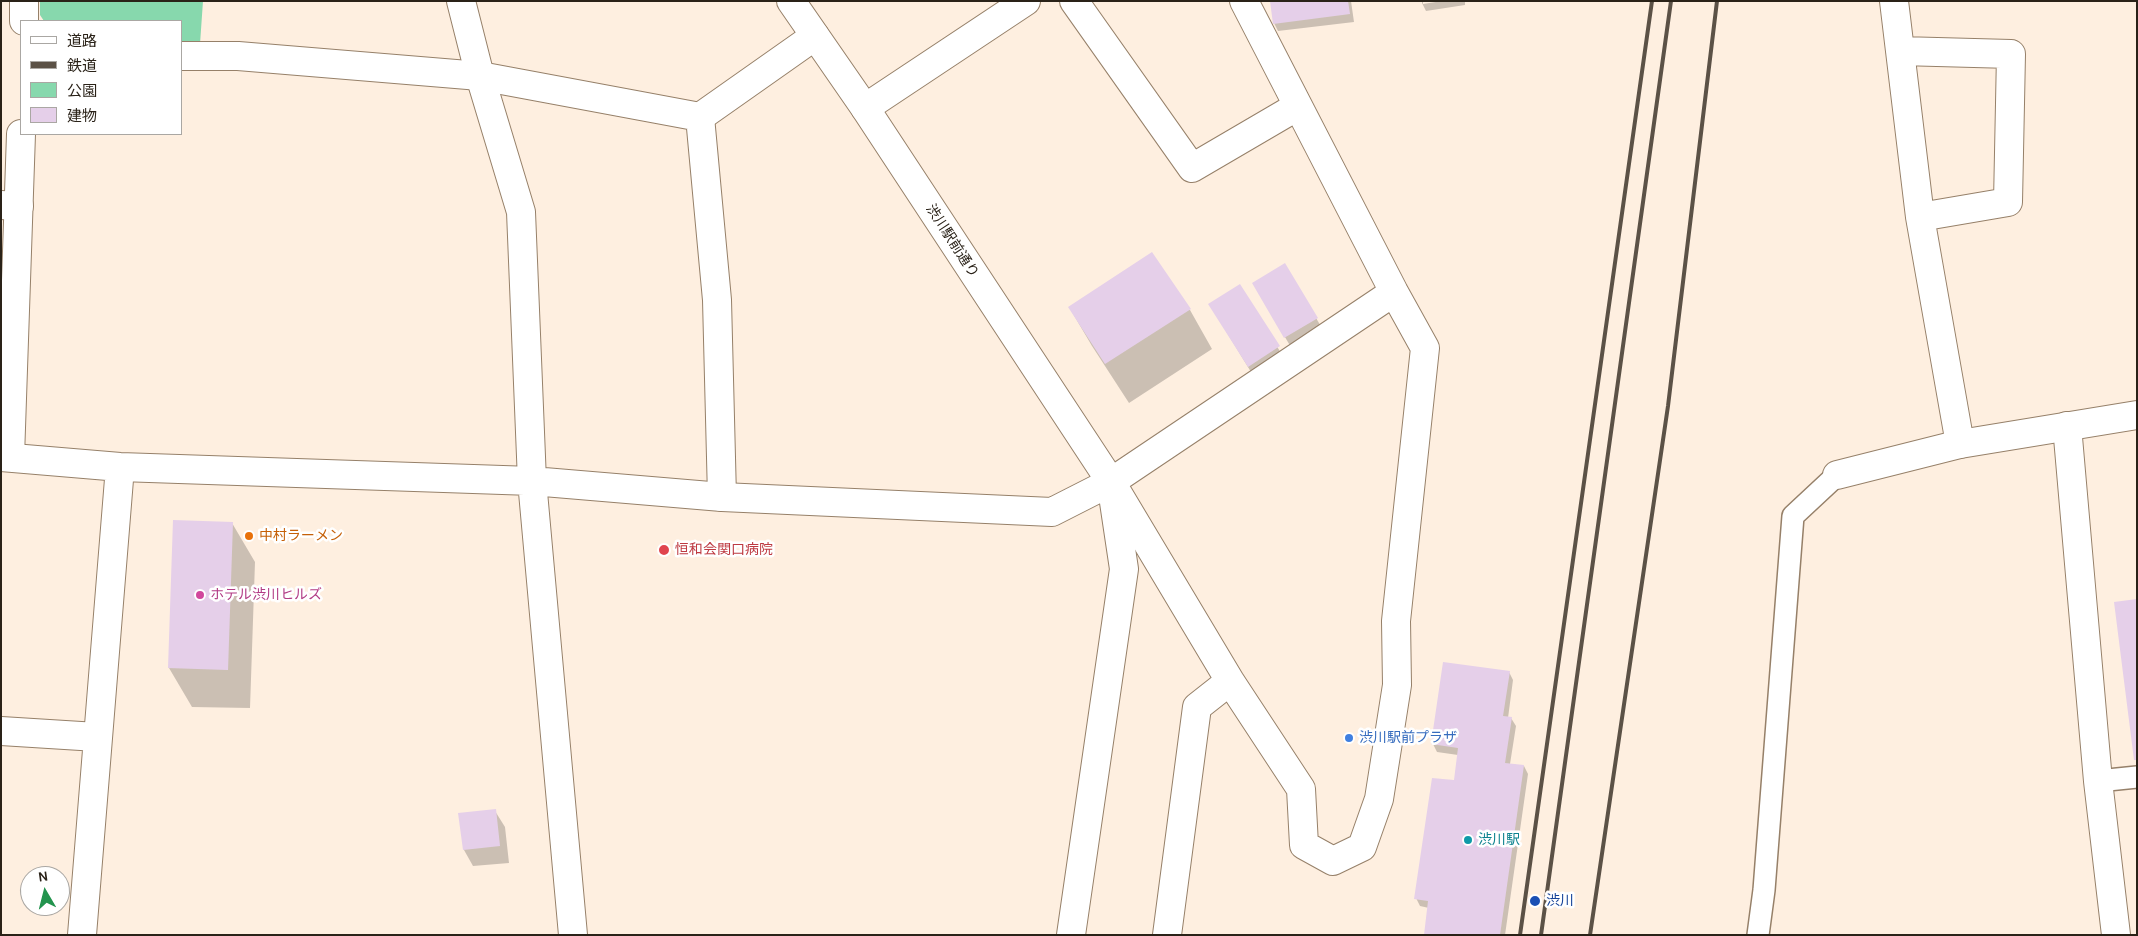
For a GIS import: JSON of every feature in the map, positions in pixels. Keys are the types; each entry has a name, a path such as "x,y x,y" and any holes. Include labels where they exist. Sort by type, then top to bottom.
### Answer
{"street":[{"path":"24,1 24,20"},
{"path":"460,1 480,76 521,212 532,481 573,935"},
{"name":"渋川駅前通り","path":"791,1 865,108 1111,482 1230,681 1301,790 1304,845 1333,861 1362,847 1379,799 1397,685 1396,621 1425,348 1394,292"},
{"path":"865,108 1026,1"},
{"path":"1074,1 1192,168 1298,106"},
{"path":"21,135 10,205 6,457 120,467 532,481 722,497 1052,512 1111,482 1394,292 1244,1"},
{"path":"1894,1 1920,217 1960,444"},
{"path":"182,56 238,56 480,76 700,116 815,36"},
{"path":"1900,51 2010,54 2008,202 1920,217"},
{"path":"700,116 717,300 722,497"},
{"path":"1836,475 1960,444 2137,415"},
{"path":"2067,426 2098,781 2116,935"},
{"path":"82,935 120,467"},
{"path":"1072,935 1124,569 1111,482"},
{"path":"1167,935 1197,707 1230,681"},
{"path":"1,731 98,737"}],"lane":[{"path":"1758,935 1793,516 1836,475"},
{"path":"2098,781 2137,777"}],"green space":[{"path":"40,1 203,1 200,44 182,44 182,20 43,20 40,15"}],"building":[{"path":"1270,1 1348,1 1350,14 1273,24"},
{"path":"1152,252 1191,309 1105,364 1068,307"},
{"path":"1285,263 1318,318 1284,338 1252,283"},
{"path":"1240,284 1280,346 1248,367 1208,304"},
{"name":"ホテル渋川ヒルズ","path":"173,520 233,522 228,670 168,668"},
{"path":"2137,599 2137,760 2134,760 2114,602"},
{"name":"渋川駅","path":"1443,662 1510,671 1503,716 1512,717 1505,763 1524,765 1500,935 1424,935 1428,901 1414,899 1432,778 1454,780 1458,748 1431,744"},
{"path":"496,809 500,846 463,850 458,813"}],"railway":[{"path":"1520,935 1652,1"},
{"path":"1541,935 1671,1"},
{"path":"1590,935 1668,406 1717,1"}],"place":[{"name":"中村ラーメン","path":"249,536"},
{"name":"恒和会関口病院","path":"664,550"},
{"name":"ホテル渋川ヒルズ","path":"200,595"},
{"name":"渋川駅前プラザ","path":"1349,738"},
{"name":"渋川駅","path":"1468,840"},
{"name":"渋川","path":"1535,901"}]}
